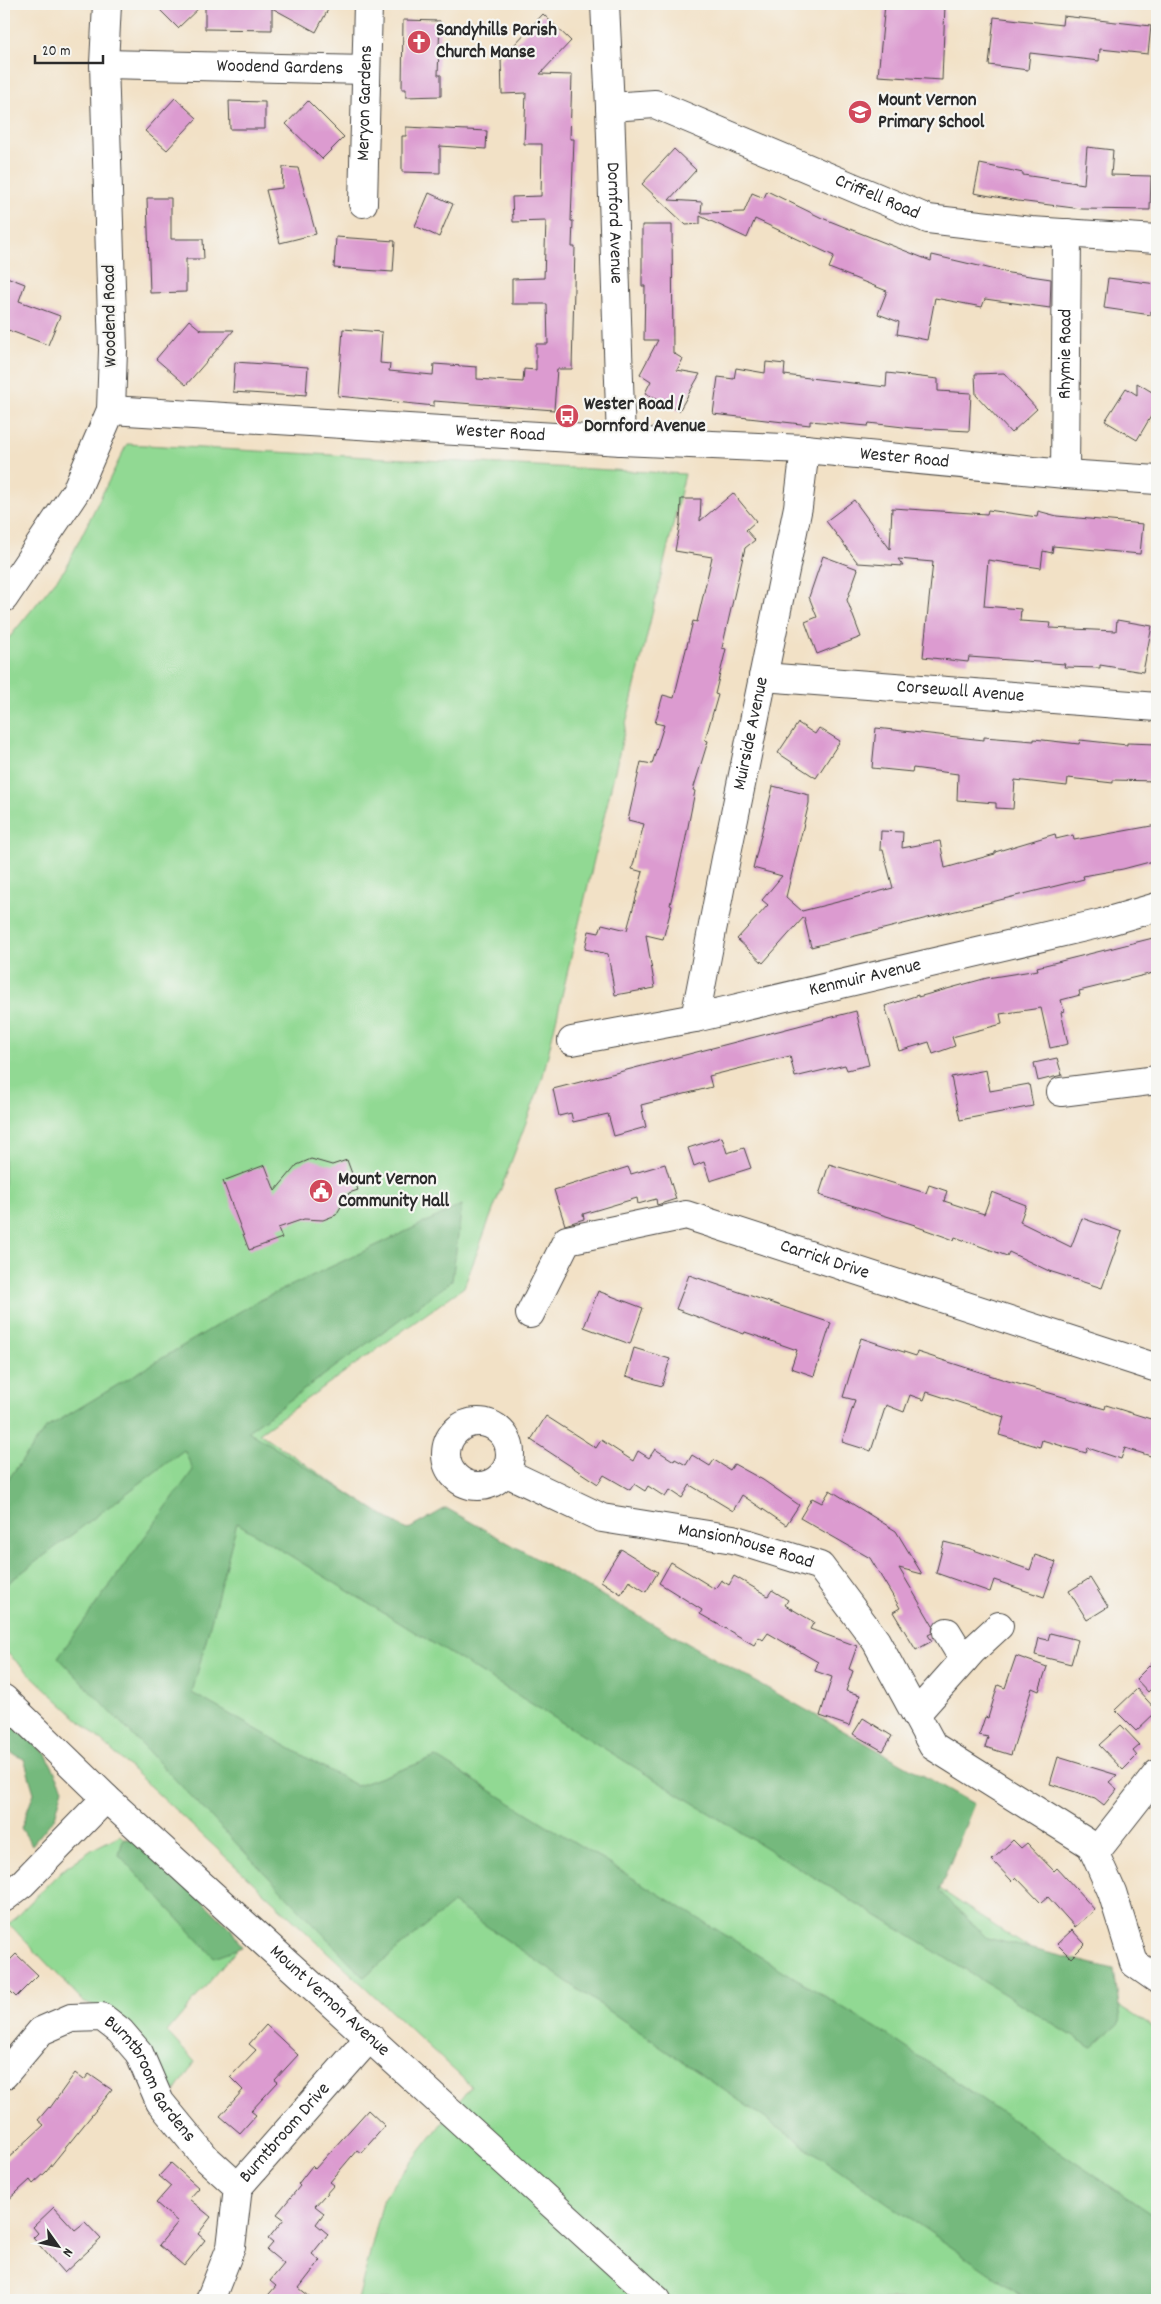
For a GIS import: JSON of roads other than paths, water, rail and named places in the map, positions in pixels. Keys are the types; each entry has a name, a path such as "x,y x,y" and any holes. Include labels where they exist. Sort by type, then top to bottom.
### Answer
{"street":[{"name":"Woodend Road","path":"4,598 76,490 111,410 112,350 104,64 107,4"},
{"name":"Meryon Gardens","path":"363,202 368,4"},
{"name":"Dornford Avenue","path":"605,4 621,441"},
{"name":"Woodend Gardens","path":"104,64 366,70"},
{"name":"Criffell Road","path":"610,107 655,104 928,219 1031,231 1157,239"},
{"name":"Rhymie Road","path":"1065,474 1067,233"},
{"name":"Wester Road","path":"111,410 621,441 805,449 1065,474 1157,480"},
{"name":"Muirside Avenue","path":"695,1018 798,507 805,449"},
{"name":"Corsewall Avenue","path":"763,677 1157,707"},
{"name":"Kenmuir Avenue","path":"572,1041 695,1018 1102,923 1157,907"},
{"path":"1061,1092 1157,1080"},
{"name":"Carrick Drive","path":"530,1314 567,1240 686,1215 1157,1368"},
{"name":"Mansionhouse Road","path":"505,1472 602,1518 733,1539 820,1566 876,1641 933,1746 1091,1844 1112,1892 1134,1963 1157,1979"},
{"path":"916,1714 964,1660 999,1626"},
{"path":"948,1632 964,1660"},
{"name":"Mount Vernon Avenue","path":"4,1699 106,1798 657,2300"},
{"path":"1095,1853 1117,1828 1157,1774"},
{"path":"4,1898 22,1884 106,1798"},
{"name":"Burntbroom Gardens","path":"4,2075 41,2031 71,2018 102,2017 120,2031 139,2053 160,2102 206,2158 238,2187"},
{"name":"Burntbroom Drive","path":"210,2300 231,2247 238,2187 370,2037"}],"place":[{"name":"Sandyhills Parish Church Manse","path":"419,42"},
{"name":"Mount Vernon Primary School","path":"860,112"},
{"name":"Wester Road / Dornford Avenue","path":"567,416"},
{"name":"Mount Vernon Community Hall","path":"321,1191"}]}
